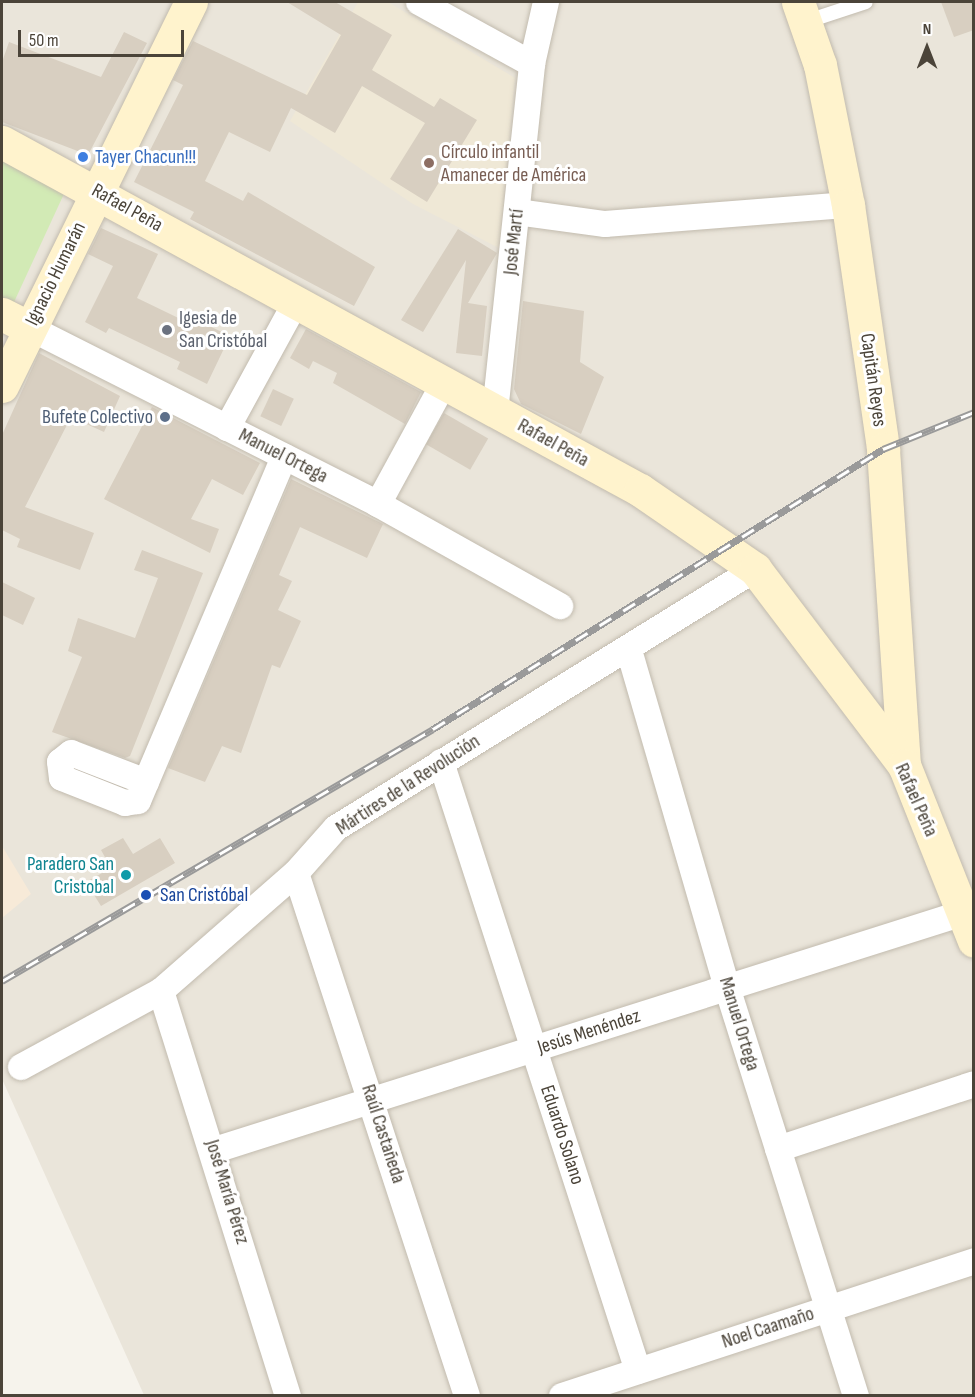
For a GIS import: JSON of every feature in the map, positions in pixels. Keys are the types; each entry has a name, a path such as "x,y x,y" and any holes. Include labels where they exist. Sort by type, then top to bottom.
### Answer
{"street":[{"name":"Ignacio Humarán","path":"2,386 16,321 97,190 190,2"},
{"path":"419,2 532,64"},
{"name":"José Martí","path":"495,412 532,64 546,2"},
{"name":"Capitán Reyes","path":"801,12 820,65 848,205 883,449 904,765"},
{"name":"Rafael Peña","path":"2,142 97,190 295,304 444,382 640,490 755,569 904,765 968,911"},
{"path":"517,212 605,224 848,205"},
{"path":"227,428 295,304"},
{"name":"Manuel Ortega","path":"16,321 378,504 560,606"},
{"path":"378,504 444,382"},
{"path":"146,782 284,456"},
{"name":"Mártires de la Revolución","path":"21,1067 161,991 296,873 336,828 441,762 629,650 755,569"},
{"name":"Manuel Ortega","path":"629,650 727,987 856,1395"},
{"name":"Eduardo Solano","path":"441,762 638,1371"},
{"name":"Raúl Castañeda","path":"296,873 374,1103 467,1395"},
{"name":"Jesús Menéndez","path":"215,1150 374,1103 534,1049 968,911"},
{"name":"José María Pérez","path":"161,991 215,1150 288,1395"},
{"path":"778,1149 974,1084"},
{"name":"Noel Caamaño","path":"562,1395 974,1261"}],"lane":[{"path":"801,12 866,2"}],"shaded area":[{"name":"San Cristóbal","path":"2,2 973,2 973,1395 144,1395 2,1079"},
{"name":"Círculo infantil Amanecer de América","path":"358,2 388,2 515,78 499,248 413,204 290,121"},
{"path":"2,846 31,894 2,918"}],"green space":[{"path":"2,148 69,183 9,313 2,309"}],"building":[{"path":"287,2 335,2 392,35 372,70 434,107 440,98 477,120 427,202 390,179 425,123 362,86 335,133 291,108 270,152 229,132 205,181 243,201 248,192 375,267 354,306 190,219 194,212 134,182 183,85 173,80 193,41 307,95 341,35"},
{"path":"941,2 974,2 974,30 954,37"},
{"path":"124,32 147,43 88,155 2,122 2,62 9,42 101,77"},
{"name":"Igesia de San Cristóbal","path":"101,228 158,254 137,298 197,327 199,321 230,336 207,384 177,369 180,362 109,328 106,333 85,322 113,266 88,254"},
{"path":"458,229 497,253 468,303 487,306 482,356 456,353 466,260 423,332 401,320"},
{"path":"523,301 584,311 580,362 604,377 581,434 521,404 514,389"},
{"path":"306,329 421,392 405,424 333,383 337,373 313,361 309,369 290,358"},
{"path":"39,353 120,396 104,432 71,417 25,507 94,533 80,570 17,547 20,539 2,530 2,435"},
{"path":"273,389 294,399 281,426 260,416"},
{"path":"152,407 260,463 243,495 212,479 191,519 219,529 210,553 104,499"},
{"path":"444,413 488,438 470,470 426,444"},
{"path":"291,479 383,524 367,558 300,527 279,575 292,581 278,610 301,621 280,668 272,665 241,753 222,746 205,782 168,768"},
{"path":"142,550 203,573 130,756 125,758 52,732 82,657 68,651 78,618 135,638 158,578 134,570"},
{"path":"2,582 35,598 23,625 2,615"},
{"name":"Paradero San Cristobal","path":"123,838 133,854 160,838 175,863 101,906 86,882 111,868 101,850"}],"railway":[{"path":"2,981 433,729 883,449 974,412"}],"place":[{"name":"Tayer Chacun!!!","path":"83,157"},
{"name":"Círculo infantil Amanecer de América","path":"429,163"},
{"name":"Igesia de San Cristóbal","path":"167,330"},
{"name":"Bufete Colectivo","path":"165,417"},
{"name":"Paradero San Cristobal","path":"126,875"},
{"name":"San Cristóbal","path":"146,895"}]}
